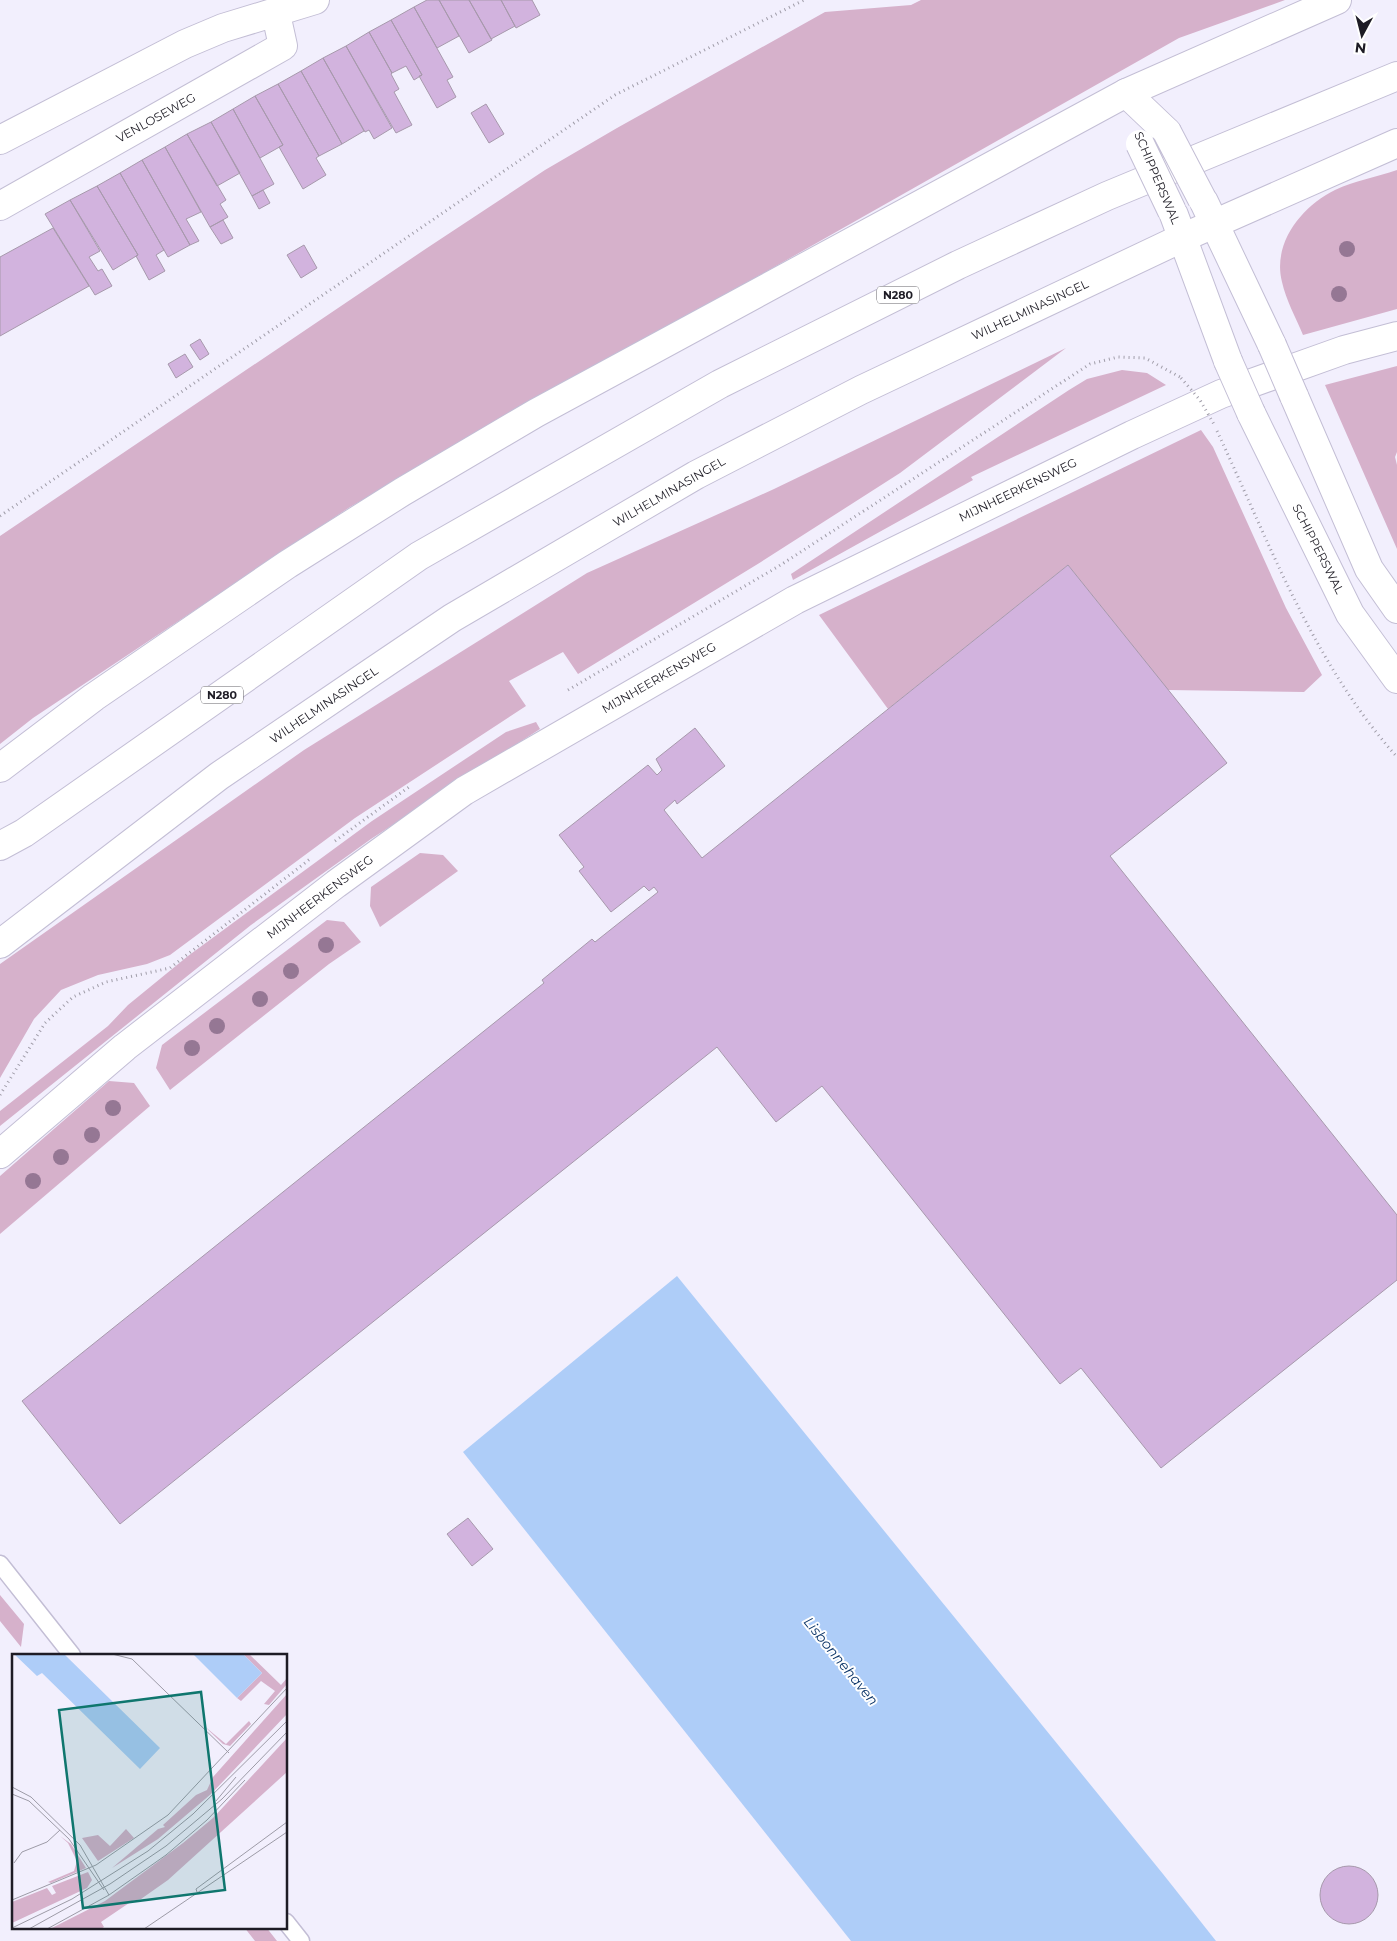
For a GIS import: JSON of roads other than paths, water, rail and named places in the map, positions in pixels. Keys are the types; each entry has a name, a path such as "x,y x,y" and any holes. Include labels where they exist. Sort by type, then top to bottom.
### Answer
{"main road":[{"path":"0,140 185,44 223,28 276,14 315,0"},
{"path":"0,768 94,697 190,630 402,492 536,413 1126,93 1337,0"},
{"name":"VENLOSEWEG","path":"0,206 283,46 276,14"},
{"name":"N280","path":"0,846 24,833 419,556 720,384 958,265 1107,196 1397,76"},
{"name":"SCHIPPERSWAL","path":"1126,93 1167,132 1215,224 1272,346 1369,569 1397,609"},
{"name":"SCHIPPERSWAL","path":"1126,93 1140,144 1172,211 1228,361 1350,614 1397,679"},
{"name":"WILHELMINASINGEL","path":"0,944 219,776 452,618 696,475 861,390 1182,238 1397,143"},
{"name":"MIJNHEERKENSWEG","path":"0,1154 125,1047 336,884 464,791 796,600 1124,439 1221,394 1344,350 1397,336"},
{"name":"N280","path":"0,858 24,833"}],"lane":[{"path":"0,1564 71,1654"},
{"path":"288,1925 301,1941"}],"water":[{"name":"Lisbonnehaven","path":"677,1276 1216,1941 851,1941 463,1452"}]}
